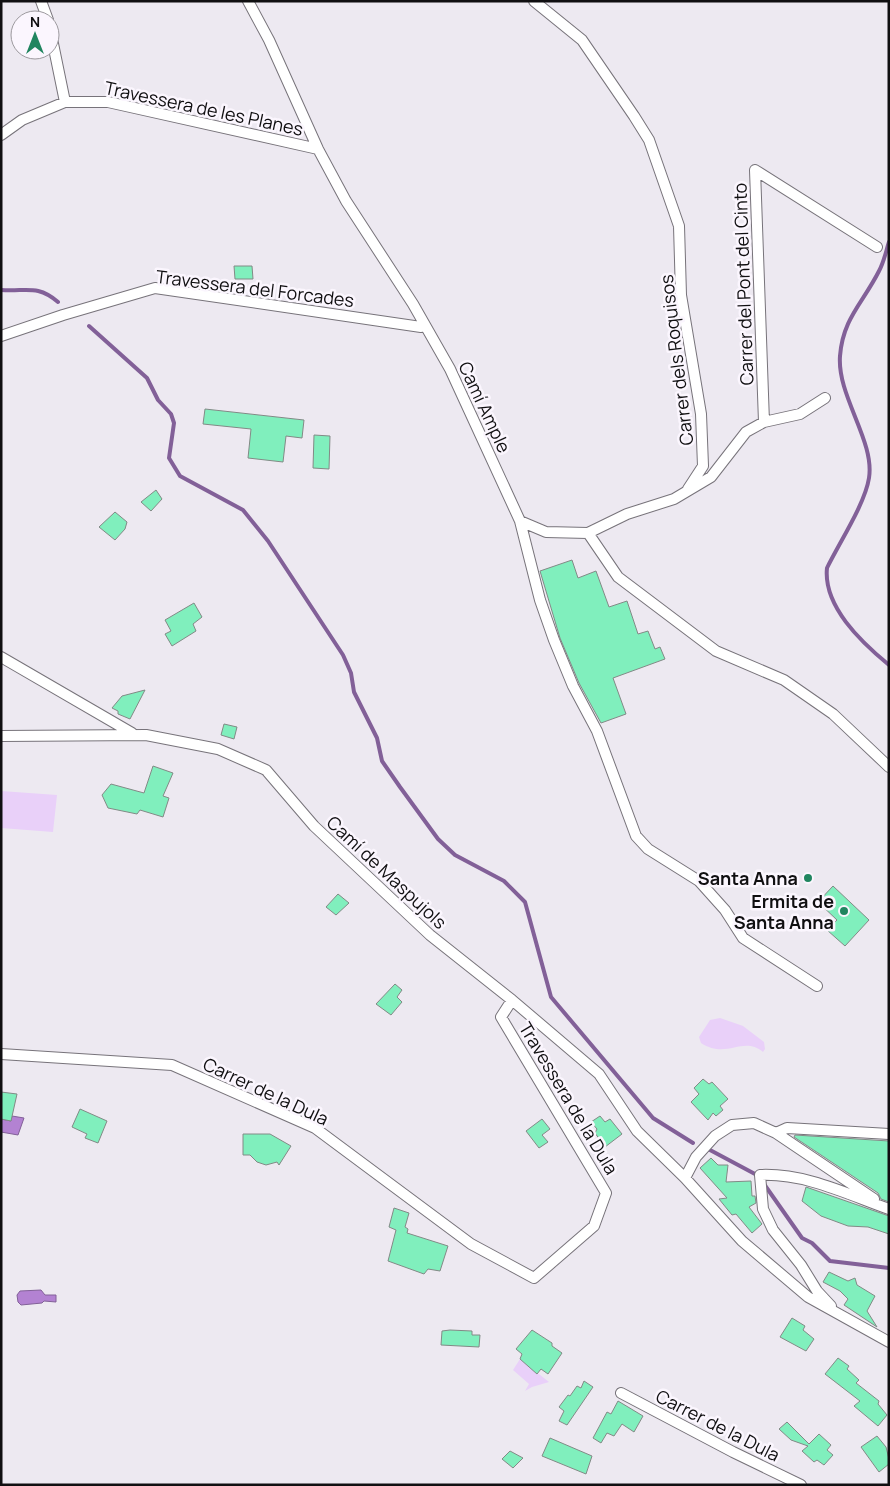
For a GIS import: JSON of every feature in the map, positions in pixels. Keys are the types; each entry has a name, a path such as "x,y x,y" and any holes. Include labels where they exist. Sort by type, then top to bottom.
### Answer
{"street":[{"name":"Camí Ample","path":"248,1 269,40 318,149 346,202 413,304 450,369 520,521 540,600 554,640 573,686 597,731 636,836 648,849 699,881 725,910 742,938 817,986"},
{"name":"Carrer dels Roquisos","path":"534,1 582,40 634,116 649,140 679,226 681,295 700,414 704,466 688,489"},
{"path":"56,60 65,102"},
{"name":"Travessera de les Planes","path":"1,135 22,120 65,102 108,102 318,149"},
{"name":"Carrer del Pont del Cinto","path":"764,422 755,170 877,247"},
{"name":"Travessera del Forcades","path":"1,336 63,314 155,288 421,327"},
{"path":"520,521 546,532 588,534 627,514 674,498 711,477 746,432 764,422 800,414 825,398"},
{"path":"588,534 618,577 716,651 784,680 833,714 889,767"},
{"path":"1,657 133,734"},
{"name":"Camí de Maspujols","path":"1,736 133,734 182,741 218,749 266,770 314,826 430,936 512,1000 598,1074 637,1131 685,1178 742,1242 808,1297 889,1342"},
{"name":"Travessera de la Dula","path":"512,1000 501,1018 606,1193 594,1226 534,1278"},
{"name":"Carrer de la Dula","path":"1,1054 172,1065 315,1128 471,1244 534,1278"},
{"path":"685,1178 696,1157 714,1136 732,1125 754,1123 776,1133 839,1178 889,1208"},
{"path":"776,1133 787,1128 889,1134"},
{"path":"836,1312 816,1291 801,1265 773,1230 763,1209 760,1175 782,1174 804,1179 889,1208"},
{"name":"Carrer de la Dula","path":"621,1393 733,1452 801,1485"}],"shaded area":[{"path":"1,791 57,795 53,832 1,828"},
{"path":"720,1018 743,1026 764,1042 765,1049 763,1052 756,1047 741,1046 719,1049 710,1048 701,1043 699,1037 710,1020"},
{"path":"12,1116 24,1118 18,1135 1,1132 1,1119 11,1121"},
{"path":"41,1290 45,1295 56,1295 56,1302 44,1301 42,1303 21,1305 18,1302 17,1295 20,1291"},
{"path":"520,1359 549,1382 525,1391 529,1384 513,1370"}],"building":[{"path":"234,266 252,266 253,279 235,279"},
{"path":"205,409 304,420 302,438 286,436 283,462 248,458 251,429 203,424"},
{"path":"314,435 330,436 329,469 313,468"},
{"path":"156,490 162,499 151,511 141,502"},
{"path":"115,512 127,522 125,529 115,540 99,527"},
{"path":"572,560 578,578 596,571 609,607 627,601 638,634 648,631 655,649 660,647 665,659 613,678 626,714 601,723 579,683 560,638 540,571"},
{"path":"194,603 202,617 193,624 196,631 172,646 165,634 171,631 165,620"},
{"path":"145,690 130,719 118,714 118,711 112,708 122,696"},
{"path":"224,724 237,727 234,739 221,735"},
{"path":"153,766 173,773 163,796 169,798 163,817 140,810 137,814 108,808 102,795 111,784 144,793"},
{"name":"Ermita de Santa Anna","path":"833,886 869,920 845,946 827,930 837,920 818,902"},
{"path":"338,894 349,903 336,915 326,907"},
{"path":"395,984 402,990 397,997 402,1002 391,1015 376,1004"},
{"path":"703,1079 709,1084 712,1082 728,1099 720,1106 723,1110 716,1116 713,1113 708,1120 691,1102 699,1094 694,1088"},
{"path":"1,1092 17,1094 11,1121 1,1119"},
{"path":"80,1109 107,1121 98,1143 85,1138 87,1134 72,1127"},
{"path":"600,1116 605,1122 610,1119 622,1134 605,1147 595,1133 597,1129 591,1122"},
{"path":"542,1119 550,1129 542,1135 548,1142 539,1148 526,1131"},
{"path":"243,1134 270,1134 291,1146 279,1165 277,1162 266,1165 257,1162 250,1155 243,1155"},
{"path":"795,1135 889,1141 889,1202 881,1199 878,1193 794,1137"},
{"path":"711,1158 718,1165 728,1165 726,1182 751,1181 752,1196 755,1196 756,1203 749,1207 762,1224 752,1233 736,1214 732,1215 719,1199 727,1198 700,1168"},
{"path":"806,1187 889,1216 889,1234 868,1227 848,1226 821,1216 802,1201"},
{"path":"394,1208 409,1213 405,1227 408,1229 407,1233 448,1246 440,1271 428,1269 424,1274 388,1261 396,1230 389,1227"},
{"path":"829,1272 848,1281 855,1278 857,1285 875,1296 867,1311 877,1327 844,1305 848,1299 840,1291 823,1282"},
{"path":"792,1318 805,1326 803,1330 814,1339 806,1351 780,1337"},
{"path":"532,1330 552,1343 552,1346 562,1353 548,1374 541,1369 537,1374 520,1359 522,1354 516,1349"},
{"path":"442,1331 472,1331 472,1335 480,1335 479,1347 441,1345"},
{"path":"838,1358 849,1366 847,1369 859,1380 856,1383 879,1401 878,1404 887,1415 878,1426 854,1406 860,1401 825,1374"},
{"path":"584,1381 593,1387 567,1425 559,1421 564,1411 559,1407 577,1386 581,1388"},
{"path":"618,1401 643,1416 634,1432 622,1424 614,1436 607,1433 601,1443 593,1438 607,1412 611,1414"},
{"path":"787,1422 809,1444 819,1434 831,1445 827,1450 833,1455 824,1465 817,1460 814,1462 802,1451 808,1446 791,1440 779,1429"},
{"path":"877,1436 886,1447 889,1459 889,1464 879,1472 861,1447"},
{"path":"550,1438 592,1456 586,1474 542,1456"},
{"path":"510,1451 523,1458 513,1468 502,1459"}],"waterway":[{"path":"889,242 881,268 849,321 842,343 840,356 844,387 867,449 869,478 867,488 857,511 827,568 827,582 837,609 856,634 889,665"},
{"path":"1,290 37,291 51,296 58,302"},
{"path":"89,326 147,378 158,400 171,414 174,423 169,458 180,476 243,510 268,541 343,655 351,673 354,692 377,738 382,761 438,839 455,855 504,881 525,902 551,997 653,1118 693,1143"},
{"path":"710,1150 755,1174"},
{"path":"764,1184 802,1238 812,1243 830,1261 889,1268"}],"place":[{"name":"Santa Anna","path":"808,878"},
{"name":"Ermita de Santa Anna","path":"844,911"}]}
